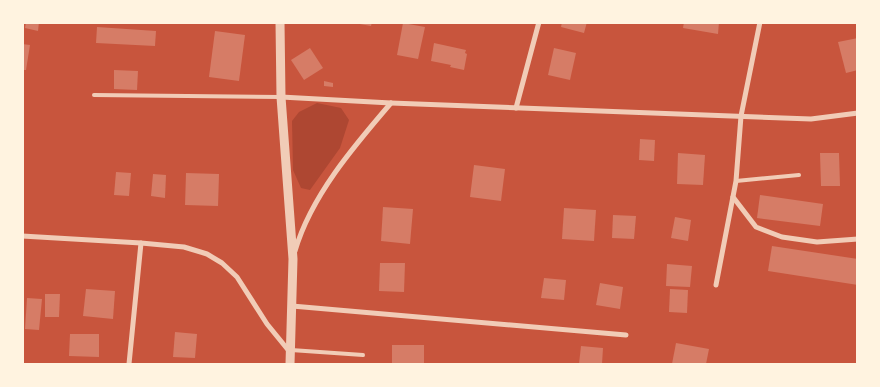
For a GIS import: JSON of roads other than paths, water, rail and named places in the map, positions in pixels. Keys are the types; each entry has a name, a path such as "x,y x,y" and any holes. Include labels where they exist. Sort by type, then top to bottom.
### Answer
{"street":[{"path":"280,22 282,97 293,259 290,364"},
{"path":"516,108 539,22"},
{"path":"716,285 736,181 741,116 760,22"},
{"path":"282,97 811,119 858,114"},
{"path":"293,259 300,234 315,205 352,148 391,103"},
{"path":"733,197 756,227 782,237 818,242 858,239"},
{"path":"22,236 184,247 207,254 222,263 237,277 267,324 291,351"},
{"path":"129,364 141,243"},
{"path":"292,306 626,335"}],"lane":[{"path":"94,95 282,97"},
{"path":"736,181 800,175"},
{"path":"291,351 363,355"}]}
